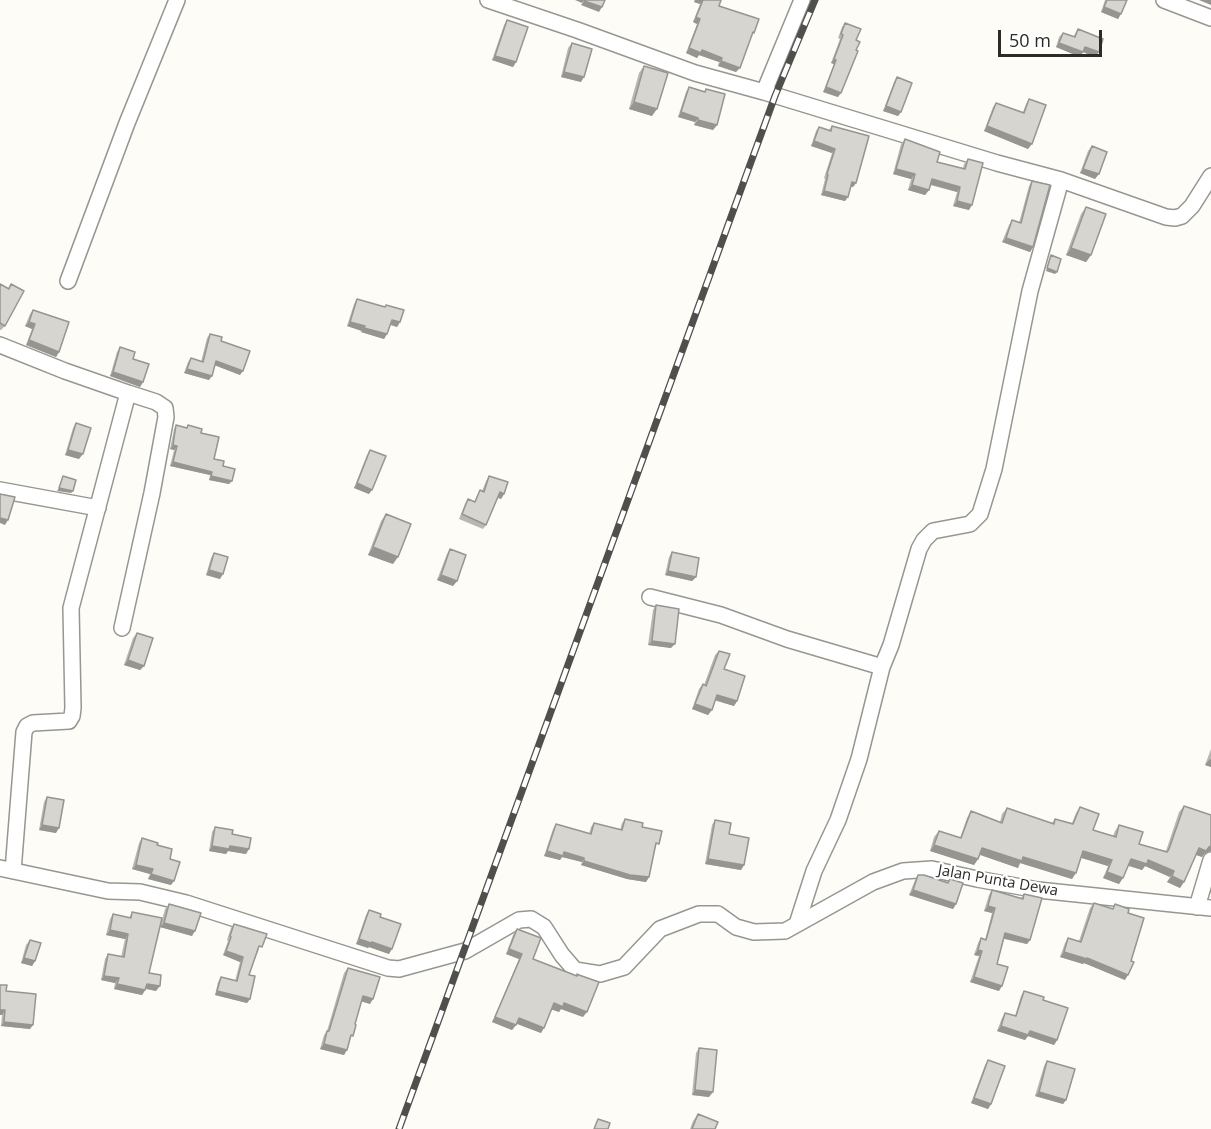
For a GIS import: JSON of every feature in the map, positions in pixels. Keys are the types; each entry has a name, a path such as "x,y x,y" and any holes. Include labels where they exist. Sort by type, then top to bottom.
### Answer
{"street":[{"path":"68,281 127,123 177,0"},
{"path":"488,0 695,73 1061,180 1166,217 1182,216 1192,206 1211,176"},
{"path":"764,92 802,0"},
{"path":"1164,0 1211,18"},
{"path":"797,924 814,871 838,820 859,759 882,668 891,645 918,549 933,531 969,524 980,514 994,469 1030,291 1061,180"},
{"path":"0,345 156,402 165,408 166,417 152,493 122,628"},
{"path":"7,869 24,732 27,726 33,723 69,721 72,716 70,608 128,393"},
{"path":"0,490 98,507"},
{"path":"650,597 721,615 787,639 882,668"},
{"path":"1204,907 1211,860"},
{"name":"Jalan Punta Dewa","path":"7,869 108,891 140,892 186,903 388,968 399,969 465,951 519,920 531,919 544,927 575,970 600,974 624,967 660,930 699,914 718,914 736,927 754,932 785,931 873,882 903,872 932,869 1038,891 1204,907"}],"building":[{"path":"584,0 605,0 602,7"},
{"path":"703,0 721,0 719,6 759,19 740,68 721,61 722,58 702,50 701,53 689,48 700,19 696,17"},
{"path":"1107,0 1127,0 1121,14 1104,7"},
{"path":"507,20 528,27 516,62 495,56"},
{"path":"845,23 861,29 856,40 860,42 856,50 858,51 841,93 826,87 836,60 834,59"},
{"path":"1078,29 1103,39 1099,52 1085,47 1083,52 1059,43 1063,33 1075,37"},
{"path":"572,43 592,49 584,77 564,72"},
{"path":"644,66 668,73 657,109 634,102"},
{"path":"897,77 912,83 901,112 886,106"},
{"path":"689,87 705,92 706,89 725,94 717,125 681,112"},
{"path":"1029,99 1046,105 1032,144 987,126 996,103 1024,113"},
{"path":"832,126 869,136 856,183 852,182 848,197 824,191 835,149 814,141 819,127 831,131"},
{"path":"905,139 940,152 937,162 965,169 968,159 983,163 972,205 957,201 960,187 932,179 929,190 912,185 915,174 896,169"},
{"path":"1092,146 1107,152 1099,174 1083,169"},
{"path":"1032,181 1050,185 1033,247 1006,238 1012,220 1021,223"},
{"path":"1086,207 1106,214 1091,255 1071,248"},
{"path":"1051,255 1061,259 1057,272 1047,268"},
{"path":"0,284 9,289 11,284 24,291 5,326 0,323"},
{"path":"357,299 404,310 400,322 392,320 387,334 350,322"},
{"path":"33,310 69,322 59,352 29,340 35,324 29,322"},
{"path":"210,334 222,337 221,341 250,351 243,371 216,361 212,376 187,369 191,358 203,362"},
{"path":"120,347 135,352 133,359 149,364 143,382 113,372"},
{"path":"76,423 91,428 83,454 68,450"},
{"path":"176,425 187,428 188,425 202,429 201,433 219,437 214,459 224,461 223,466 235,469 232,481 211,476 212,472 173,462 177,446 173,445"},
{"path":"370,450 386,456 372,490 357,483"},
{"path":"63,476 76,480 73,491 59,488"},
{"path":"489,476 508,482 504,494 500,492 486,525 462,514 468,499 475,502 480,490 484,492"},
{"path":"0,494 15,497 8,520 0,518"},
{"path":"386,514 411,524 398,557 373,547"},
{"path":"450,549 466,555 457,581 441,575"},
{"path":"672,552 699,558 696,577 668,571"},
{"path":"214,553 228,557 223,574 209,570"},
{"path":"656,605 679,609 675,644 652,641"},
{"path":"137,633 153,638 144,666 128,660"},
{"path":"719,651 730,654 724,669 745,676 737,701 717,695 712,710 695,704 703,684 706,686"},
{"path":"47,797 64,800 59,828 42,825"},
{"path":"1184,806 1211,815 1211,846 1206,851 1199,848 1184,882 1172,876 1174,871 1148,860 1147,864 1131,859 1123,878 1107,872 1112,860 1083,851 1076,873 1023,857 1022,861 982,848 978,859 934,845 939,831 961,838 971,811 1002,823 1007,808 1054,824 1055,819 1073,824 1080,807 1099,814 1093,830 1116,837 1119,825 1143,832 1139,844 1167,852"},
{"path":"625,819 643,823 642,827 662,831 659,844 656,843 649,877 630,875 584,861 584,858 564,852 563,856 547,851 556,824 591,834 594,823 622,830"},
{"path":"715,820 731,823 729,834 749,838 744,865 708,859"},
{"path":"215,827 233,830 232,834 251,838 249,849 212,846"},
{"path":"142,838 172,849 170,859 180,862 174,881 151,874 153,869 136,865"},
{"path":"918,875 948,883 950,879 963,883 956,904 913,890"},
{"path":"992,890 1023,899 1024,894 1042,898 1030,940 1005,933 997,964 1008,967 1002,986 974,977 982,951 978,950 981,938 986,940 995,908 988,906"},
{"path":"1094,903 1113,909 1115,904 1129,909 1128,913 1144,918 1131,961 1134,962 1128,975 1087,958 1064,952 1068,938 1081,942"},
{"path":"169,904 201,913 195,931 164,923"},
{"path":"369,910 381,914 380,917 401,924 392,949 359,939"},
{"path":"132,912 162,918 149,973 161,975 160,986 147,984 145,990 117,984 119,978 104,976 108,954 124,957 128,934 110,930 113,914 131,918"},
{"path":"234,924 267,934 262,947 259,946 249,975 255,976 250,999 217,991 221,977 237,981 243,957 226,951"},
{"path":"517,929 541,938 533,959 599,982 587,1012 564,1003 563,1007 554,1003 544,1028 519,1018 516,1025 495,1017 522,954 509,949"},
{"path":"30,940 41,943 35,961 24,958"},
{"path":"348,968 380,977 373,999 363,996 347,1050 324,1044"},
{"path":"0,985 7,985 6,991 36,994 33,1025 4,1022 5,1010 0,1010"},
{"path":"1024,991 1068,1008 1057,1040 1030,1031 1028,1035 1001,1026 1005,1013 1016,1016"},
{"path":"699,1048 717,1050 713,1092 695,1090"},
{"path":"988,1060 1005,1066 991,1104 974,1098"},
{"path":"1047,1061 1075,1069 1066,1100 1039,1092"},
{"path":"698,1114 718,1122 715,1129 692,1129"},
{"path":"598,1119 610,1123 608,1129 594,1129"}],"railway":[{"path":"399,1129 775,96 815,0"}]}
